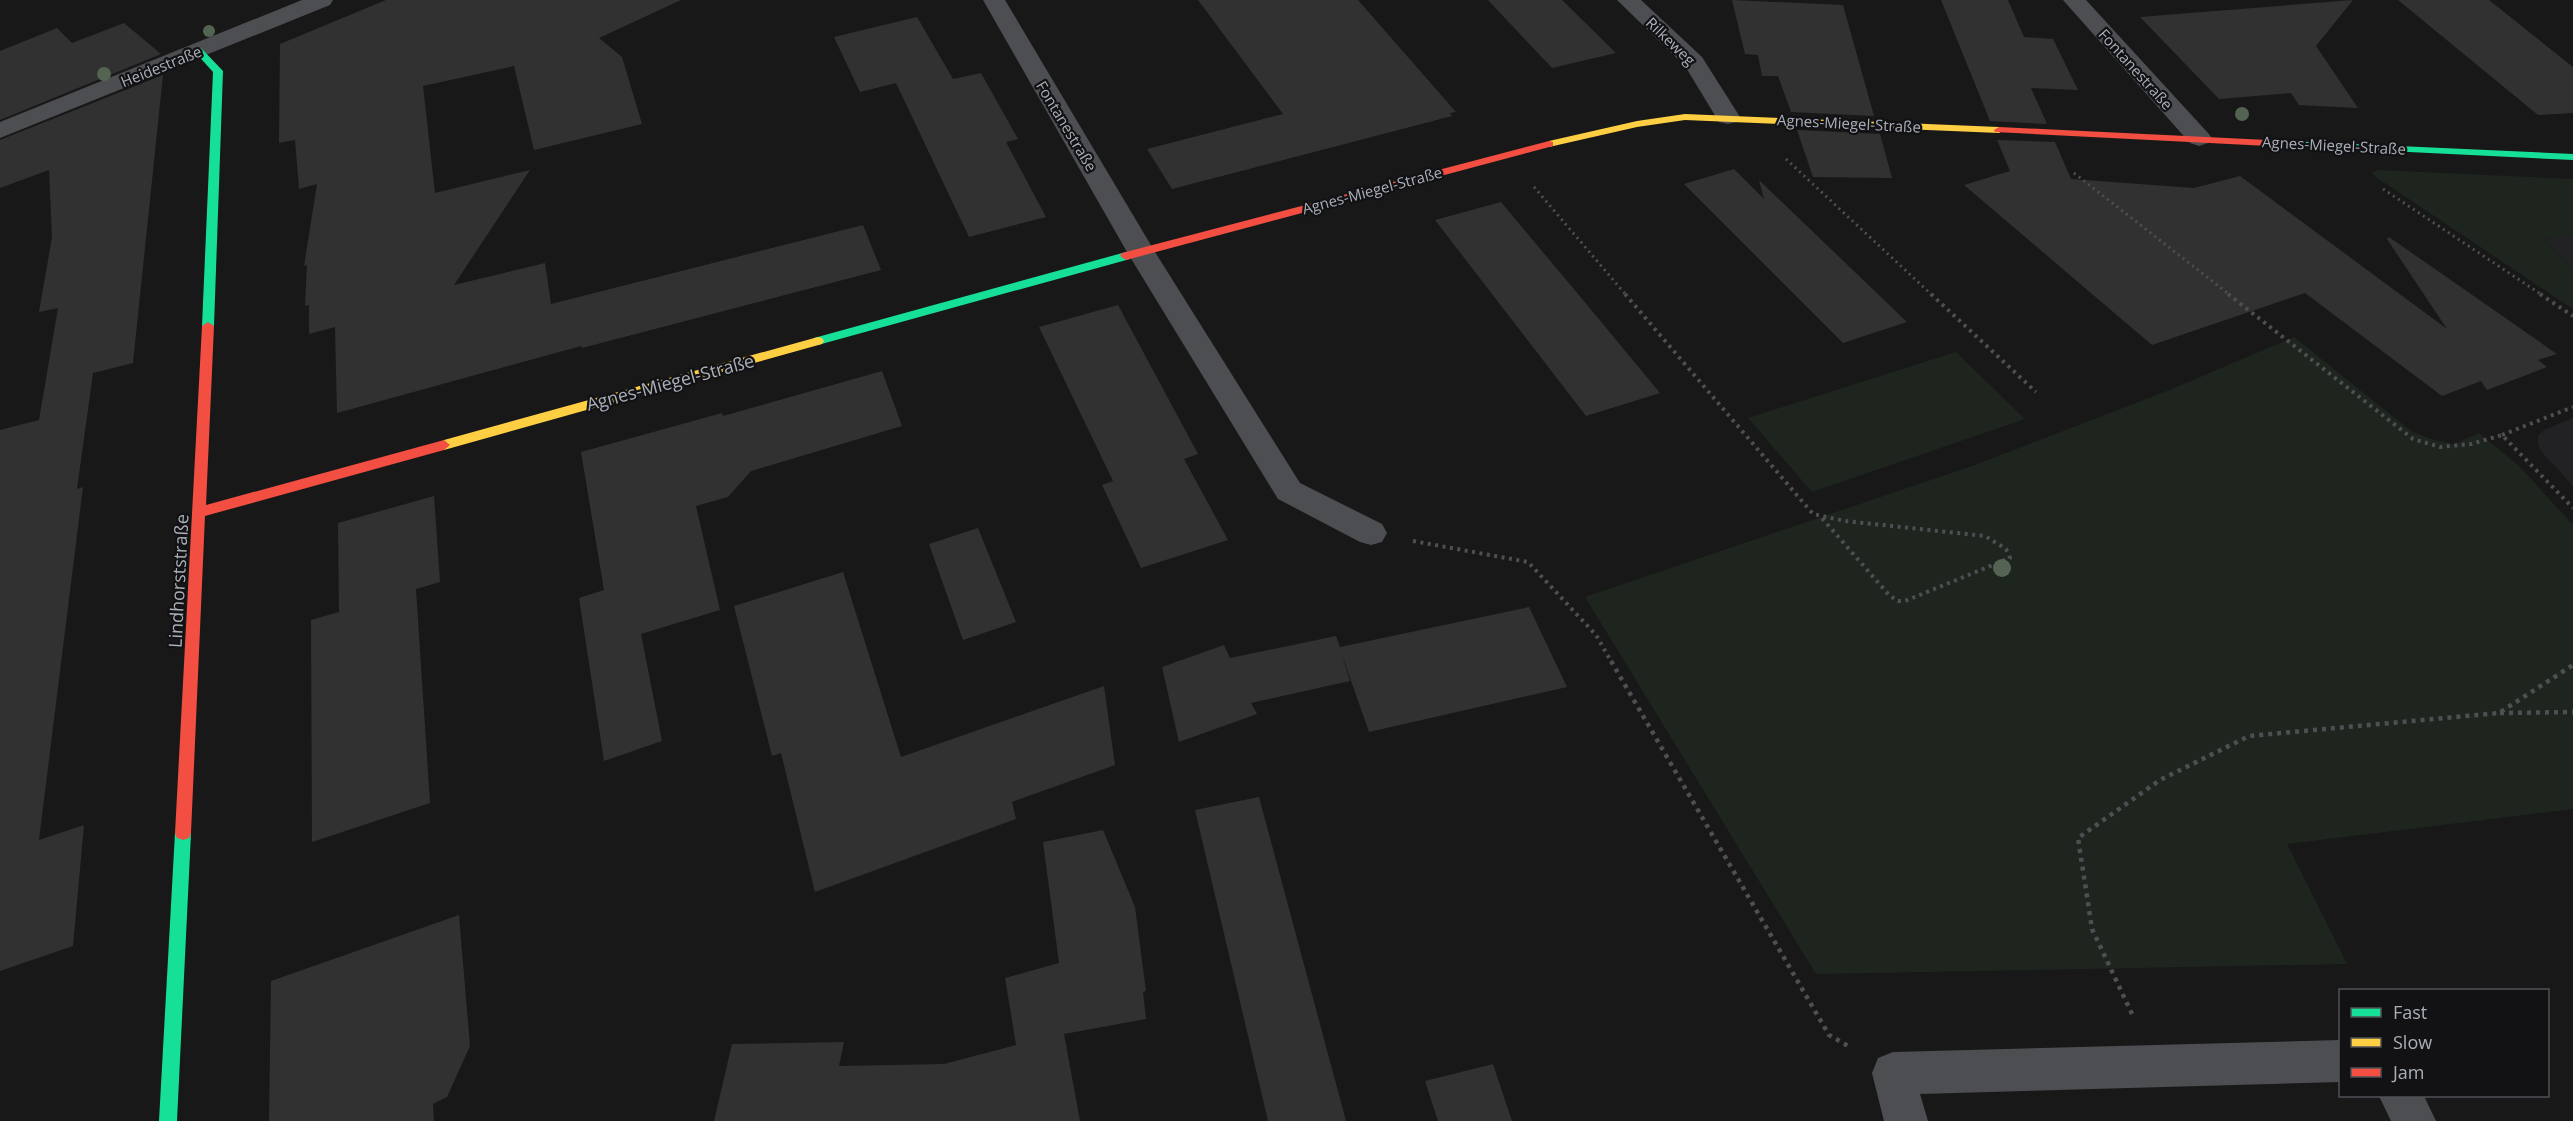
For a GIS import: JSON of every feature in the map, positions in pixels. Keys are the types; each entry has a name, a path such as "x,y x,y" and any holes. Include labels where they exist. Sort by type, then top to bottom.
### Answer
{"street":[{"name":"Heidestraße","path":"0,131 322,0"},
{"name":"Fontanestraße","path":"994,0 1141,252"},
{"name":"Rilkeweg","path":"1628,0 1694,62 1735,117"},
{"name":"Fontanestraße","path":"2074,0 2199,138"},
{"name":"Lindhorststraße","path":"168,1121 200,512 218,70 198,50"},
{"name":"Agnes-Miegel-Straße","path":"200,512 1141,252 1506,154 1637,124 1685,117 1735,117 2573,157"},
{"path":"1141,252 1289,491 1371,533"},
{"path":"1906,1121 1893,1073 2339,1061"},
{"path":"2402,1097 2414,1121"}],"path":[{"path":"1735,117 2036,392"},
{"path":"2022,131 2413,439 2440,447 2470,444 2502,435 2573,407"},
{"path":"2318,145 2573,316"},
{"path":"1506,154 1813,514 1821,517 1985,536 2006,549 2010,558 1905,601 1898,601 1889,595 1821,517"},
{"path":"2502,435 2573,508"},
{"path":"1371,533 1528,562 1596,635 1829,1035 1893,1073"},
{"path":"2499,713 2573,665"},
{"path":"2156,1066 2092,929 2078,838 2160,780 2248,736 2499,713 2573,712"}],"shaded area":[{"path":"2377,170 2573,179 2573,236 2542,239 2573,268 2573,309 2376,177 2372,173"},
{"path":"2573,236 2573,268 2542,239"},
{"path":"2294,337 2411,431 2431,439 2454,444 2479,433 2520,467 2573,525 2573,809 2287,844 2347,964 1816,974 1585,597 1975,465 2172,389"},
{"path":"1956,352 2025,419 1812,492 1748,418"},
{"path":"2573,418 2573,486 2540,450 2538,436 2544,430"}],"building":[{"path":"386,0 681,0 599,38 622,57 642,124 534,150 514,66 423,86 435,193 530,170 454,285 545,263 551,304 863,225 881,270 582,348 581,346 337,413 335,327 309,334 309,305 305,306 307,265 304,266 317,184 299,189 295,140 279,143 280,44"},
{"path":"1198,0 1358,0 1456,112 1450,113 1452,116 1172,189 1147,149 1283,114"},
{"path":"1488,0 1562,0 1616,53 1552,68"},
{"path":"1732,0 1843,5 1874,116 1791,112 1778,76 1762,76 1758,55 1745,54"},
{"path":"1941,0 2008,0 2024,37 2053,39 2078,90 2031,88 2047,124 1990,121"},
{"path":"2353,0 2316,46 2358,108 2299,105 2291,93 2219,99 2140,17"},
{"path":"2398,0 2489,0 2573,67 2573,113 2538,115"},
{"path":"917,17 953,79 981,73 1018,139 1006,142 1046,217 969,237 896,83 860,92 834,37"},
{"path":"124,23 161,54 0,120 0,51 57,28 72,43"},
{"path":"163,75 133,363 93,373 77,489 83,487 39,840 84,825 73,946 0,971 0,430 39,420 58,308 39,312 52,237 49,170 0,188 0,140"},
{"path":"1797,130 1880,134 1892,178 1813,177"},
{"path":"1997,140 2055,142 2071,179 2194,188 2240,176 2447,329 2387,239 2389,237 2557,354 2538,360 2547,367 2487,390 2481,381 2442,396 2305,293 2152,345 1964,185 2010,171"},
{"path":"1734,169 1764,199 1759,180 1907,322 1843,343 1684,184"},
{"path":"1501,202 1660,393 1586,416 1435,220"},
{"path":"1118,305 1198,454 1184,459 1228,540 1141,568 1102,485 1113,481 1039,327"},
{"path":"882,371 902,426 751,471 728,497 696,506 720,610 641,634 662,741 604,761 579,598 604,590 581,452 722,413 723,416"},
{"path":"434,496 440,582 416,589 430,803 312,842 311,620 339,612 338,523"},
{"path":"978,528 1016,622 963,640 929,544"},
{"path":"843,572 901,757 1104,686 1115,765 1012,802 1016,819 815,892 781,753 772,756 734,606"},
{"path":"1529,607 1567,687 1369,732 1341,652 1350,681 1251,703 1257,714 1179,742 1162,667 1224,645 1230,658 1336,636 1340,647"},
{"path":"1259,797 1346,1121 1268,1121 1195,810"},
{"path":"1103,830 1135,907 1146,991 1143,992 1146,1019 1064,1034 1080,1121 714,1121 732,1044 844,1042 839,1066 944,1064 1016,1045 1005,978 1059,963 1043,842"},
{"path":"459,915 470,1046 447,1097 433,1104 434,1121 269,1121 271,981"},
{"path":"1493,1064 1512,1121 1438,1121 1425,1081"}],"traffic: fast":[{"path":"198,50 218,71 208,326"},
{"path":"2288,144 2573,157"},
{"path":"818,341 1126,256"},
{"path":"168,1121 183,833"}],"traffic: slow":[{"path":"1549,144 1637,124 1685,117 1999,130"},
{"path":"444,445 818,341"}],"traffic: jam":[{"path":"1999,130 2288,144"},
{"path":"1126,256 1549,144"},
{"path":"183,833 208,326"},
{"path":"200,512 444,445"}]}
